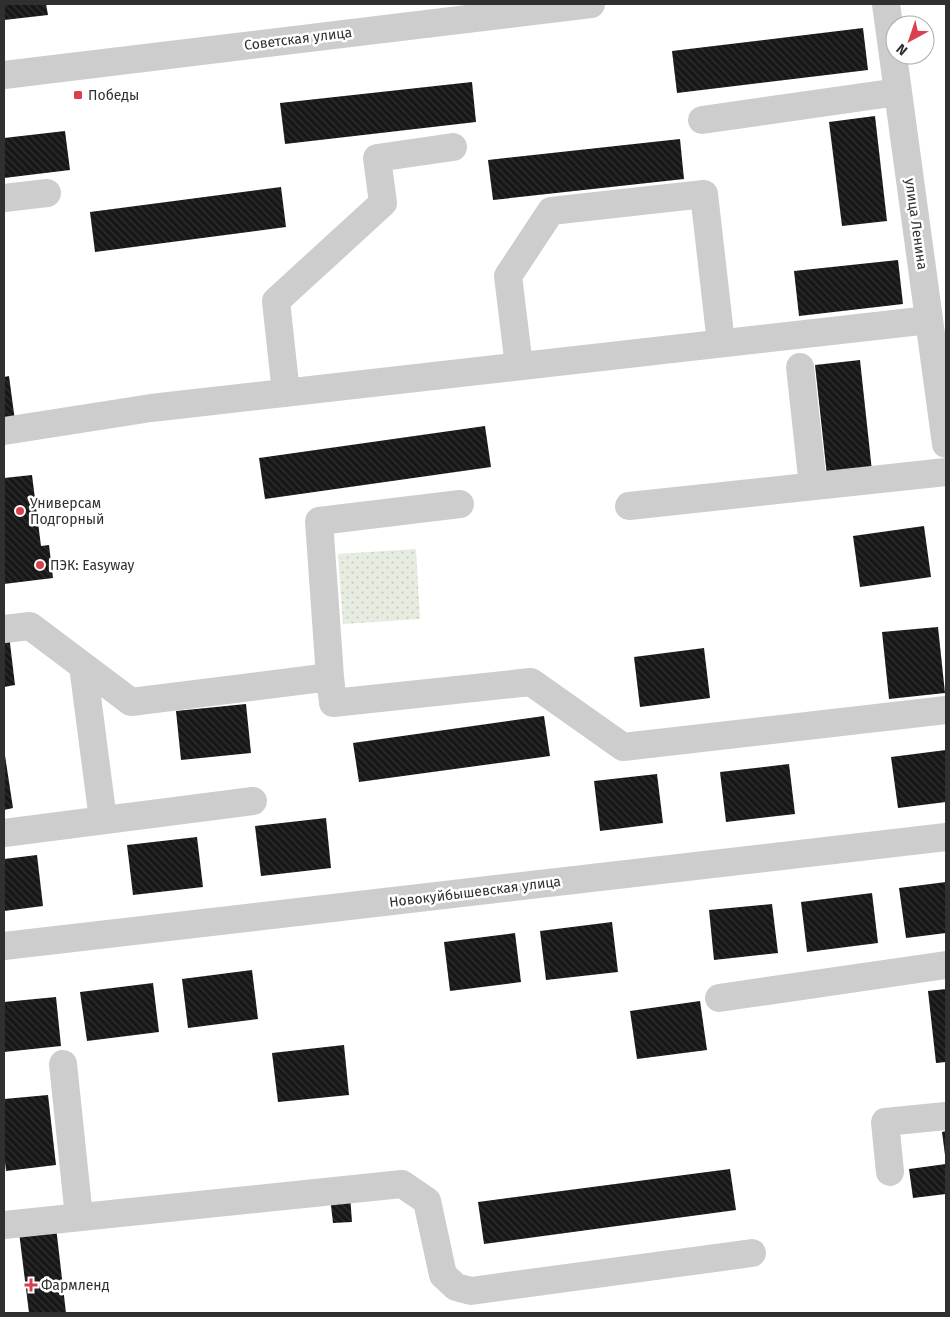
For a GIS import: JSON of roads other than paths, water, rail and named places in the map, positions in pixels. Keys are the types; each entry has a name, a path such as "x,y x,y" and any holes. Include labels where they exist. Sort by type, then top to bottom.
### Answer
{"street":[{"name":"Советская улица","path":"4,75 516,8 591,4"},
{"name":"улица Ленина","path":"886,4 946,444"},
{"path":"702,120 898,92"},
{"path":"286,393 276,302 383,203 377,158 453,147"},
{"path":"4,198 47,193"},
{"path":"519,366 508,276 551,211 704,194 720,344"},
{"path":"4,431 151,408 929,320"},
{"path":"800,367 813,486"},
{"path":"629,506 946,472"},
{"path":"460,504 319,522 333,703 531,682 623,747 946,710"},
{"path":"4,629 30,626 131,702 330,677"},
{"path":"83,666 103,820"},
{"path":"4,833 253,801"},
{"name":"Новокуйбышевская улица","path":"4,946 946,837"},
{"path":"719,998 946,965"},
{"path":"63,1064 79,1217"},
{"path":"890,1172 884,1122 946,1116"},
{"path":"4,1225 402,1184 427,1201 443,1275 456,1288 471,1291 752,1253"}],"place":[{"name":"Победы","path":"78,95"},
{"name":"Универсам Подгорный","path":"20,511"},
{"name":"ПЭК: Easyway","path":"40,565"},
{"name":"Фармленд","path":"31,1285"}]}
